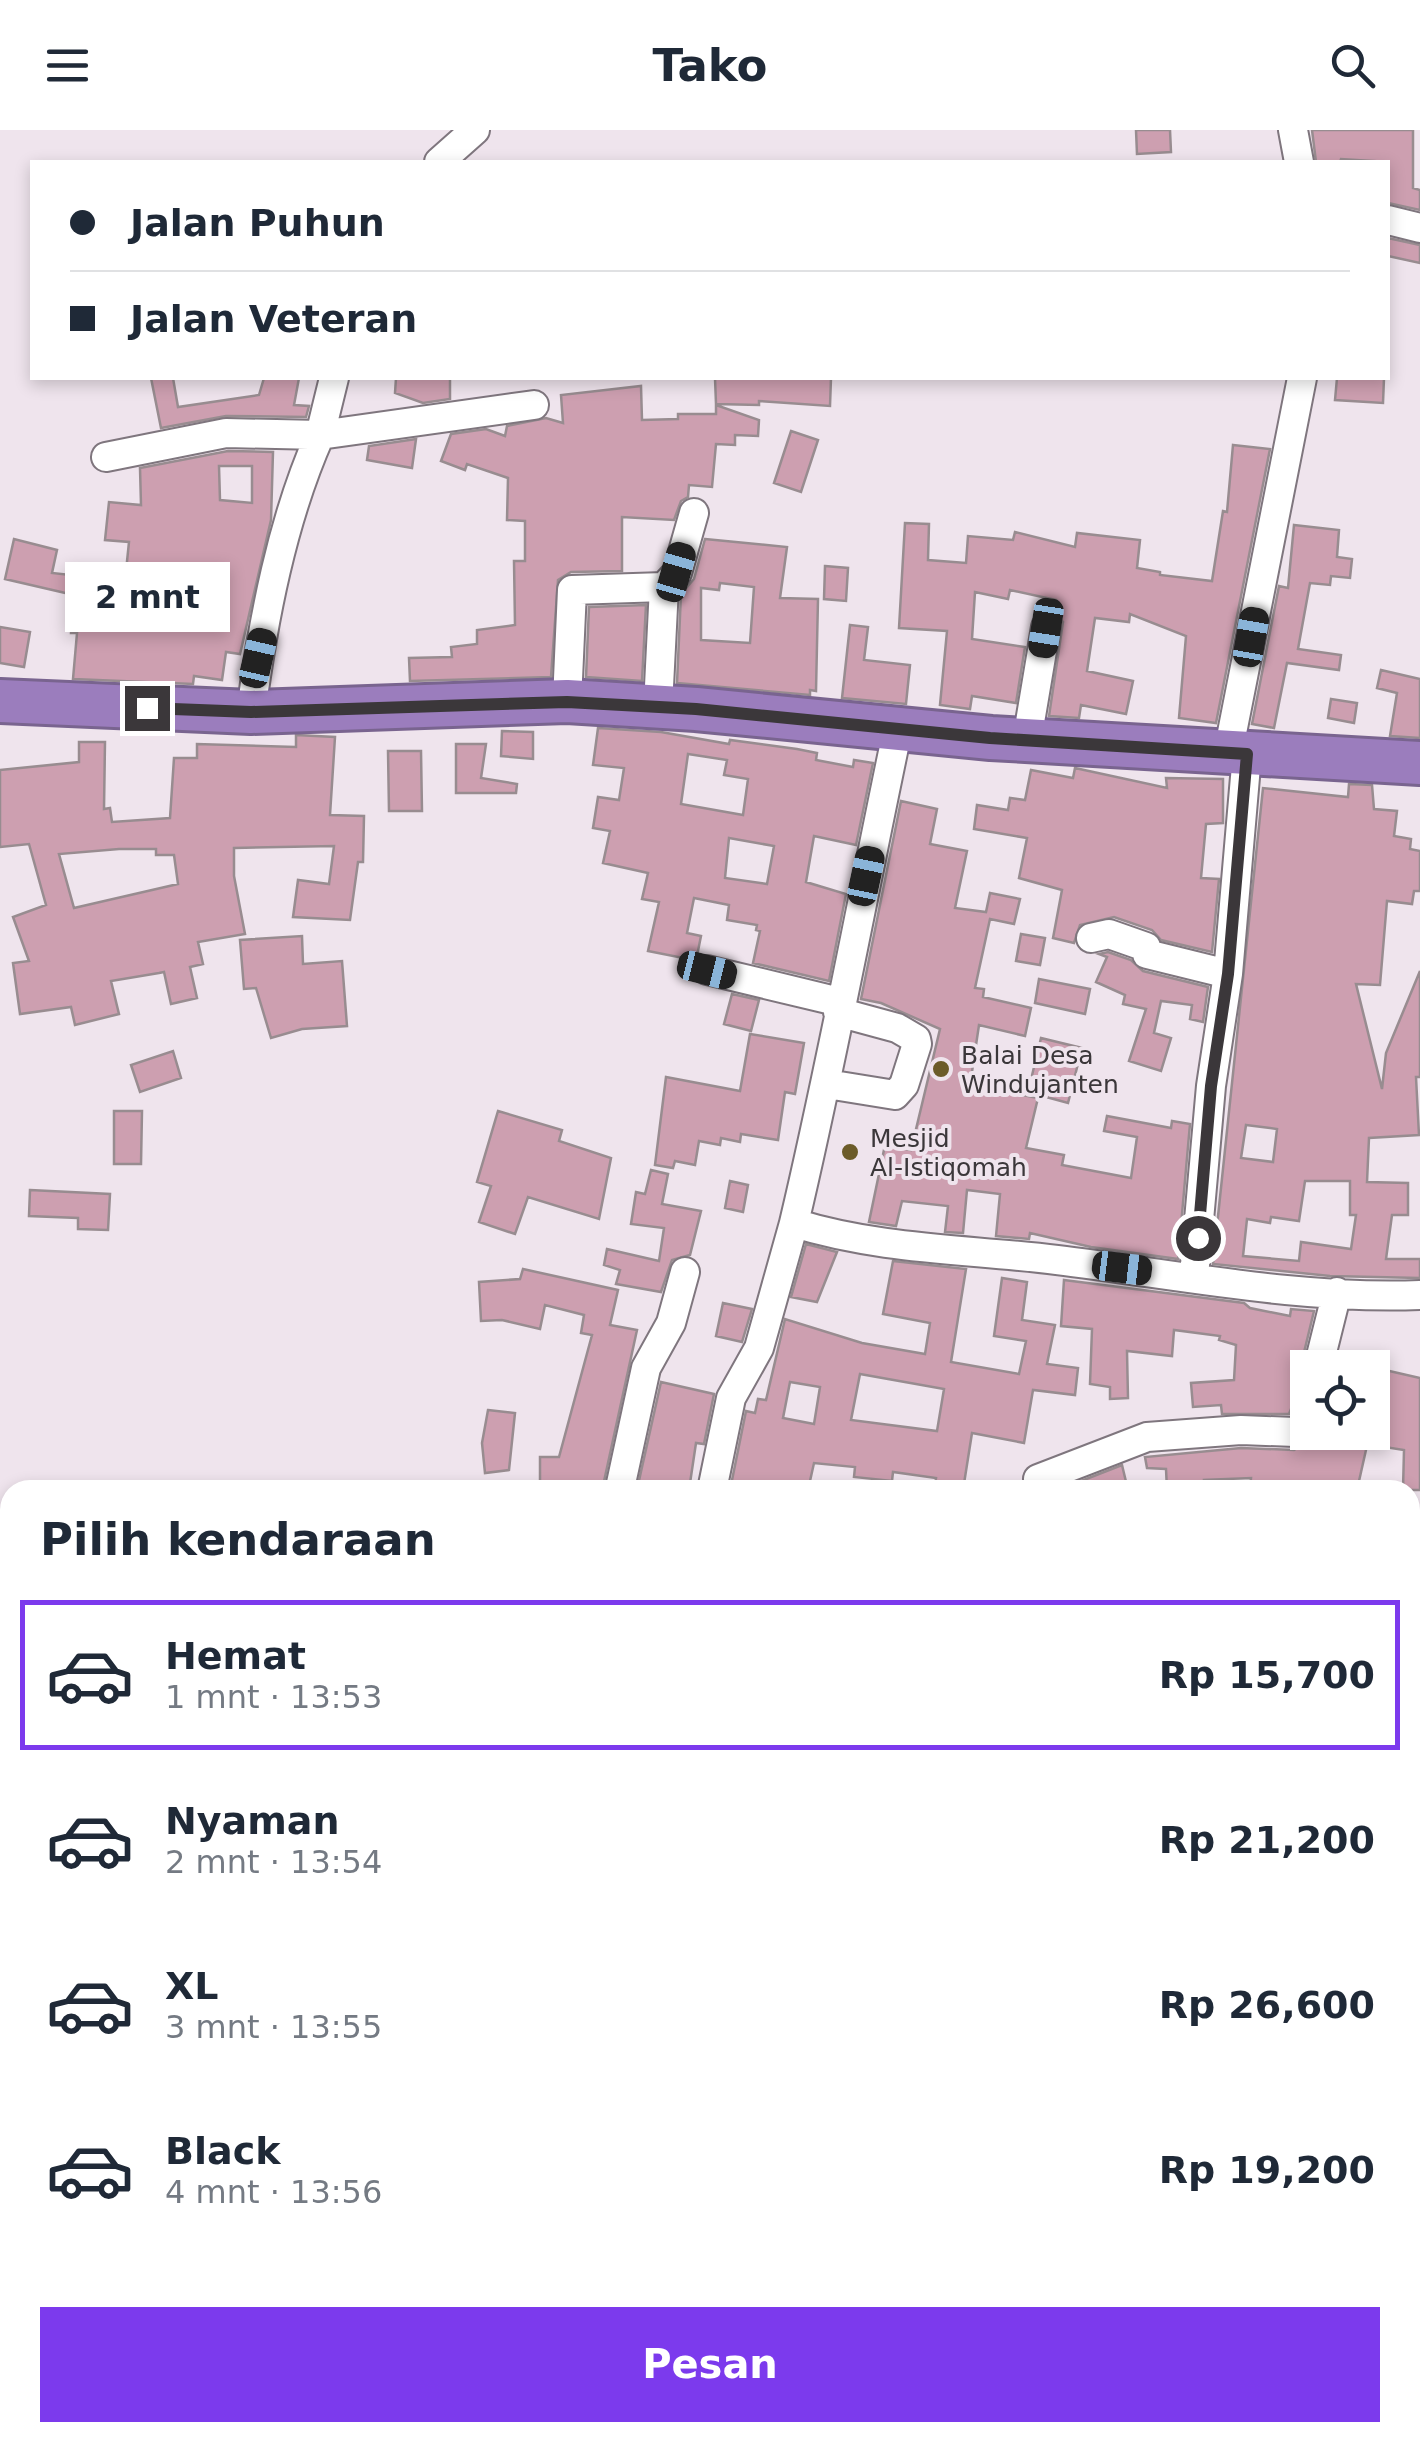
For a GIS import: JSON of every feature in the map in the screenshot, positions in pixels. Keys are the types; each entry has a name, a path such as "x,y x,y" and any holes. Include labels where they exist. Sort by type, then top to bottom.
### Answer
{"highway":[{"path":"0,701 251,712 567,702 658,706 1028,740 1420,763"}],"street":[{"path":"441,160 475,130"},
{"path":"1293,130 1299,160"},
{"path":"1390,220 1420,228"},
{"path":"251,712 258,658 290,526 334,380"},
{"path":"1194,1276 1211,1086 1228,974 1237,754 1302,380"},
{"path":"106,456 226,433 320,435 534,406"},
{"path":"658,706 664,586 676,572 694,513"},
{"path":"567,702 572,590 664,586"},
{"path":"1028,740 1046,628"},
{"path":"714,1480 731,1398 759,1348 794,1223 827,1084 839,1007 898,728"},
{"path":"1091,938 1108,934 1146,948 1147,954 1228,974"},
{"path":"707,970 839,1007 916,1039 904,1085 895,1095 827,1084"},
{"path":"794,1223 863,1242 1337,1292 1420,1294"},
{"path":"624,1480 646,1368 671,1323 686,1272"},
{"path":"1322,1350 1337,1292"},
{"path":"1038,1479 1147,1437 1241,1430 1290,1432"}],"building":[{"path":"1136,130 1170,130 1171,152 1137,154"},
{"path":"1312,130 1413,130 1413,188 1420,190 1420,210 1390,203 1390,160 1316,160"},
{"path":"1390,238 1420,245 1420,263 1390,256"},
{"path":"151,380 173,380 178,407 259,395 263,380 299,380 294,405 309,406 306,417 226,416 161,428"},
{"path":"396,380 450,380 450,399 423,403 395,393"},
{"path":"715,380 831,380 830,406 759,401 759,405 716,404"},
{"path":"1337,380 1384,380 1383,403 1335,400"},
{"path":"641,386 642,420 678,419 678,414 716,414 716,405 759,420 758,436 735,435 735,445 716,444 712,487 689,485 688,497 681,501 674,520 622,517 622,571 571,572 558,580 551,677 410,681 409,658 452,657 451,647 477,644 477,630 515,625 514,561 525,561 525,521 507,520 508,478 467,464 465,470 441,461 451,434 486,429 505,436 507,426 546,418 563,423 561,395"},
{"path":"791,431 818,440 801,492 774,483"},
{"path":"416,439 412,468 367,460 369,446"},
{"path":"1233,445 1270,449 1216,723 1179,718 1186,636 1130,614 1129,622 1095,618 1087,671 1133,681 1126,714 1081,705 1079,718 1049,716 1063,622 1054,612 1056,600 1010,590 1008,599 975,592 972,639 1025,647 1016,703 972,696 970,709 940,705 947,631 899,628 905,523 929,524 928,560 966,563 968,536 1013,540 1015,532 1075,547 1077,533 1140,540 1137,568 1212,581 1223,511 1227,512"},
{"path":"228,451 273,452 271,520 240,654 226,652 222,680 194,676 193,684 73,679 77,633 71,633 74,595 5,579 14,539 57,550 52,573 125,581 129,542 105,540 109,502 141,505 140,468","holes":["219,466 252,466 252,503 220,500"]},
{"path":"1294,525 1339,530 1337,557 1352,559 1350,578 1331,576 1330,585 1310,583 1298,649 1341,655 1339,670 1287,663 1274,728 1252,724 1279,586 1288,588"},
{"path":"705,539 787,547 780,598 818,599 816,691 810,690 810,695 677,683 681,594 694,579","holes":["720,583 754,587 750,643 701,640 701,588 719,590"]},
{"path":"825,566 848,568 846,601 824,599"},
{"path":"646,605 642,681 586,677 589,607"},
{"path":"850,625 868,627 864,660 910,665 906,704 842,698"},
{"path":"0,627 30,632 24,667 0,663"},
{"path":"1381,670 1420,679 1420,738 1390,736 1397,693 1377,688"},
{"path":"1331,699 1357,703 1354,723 1328,718"},
{"path":"598,728 797,749 817,753 816,760 853,767 854,760 873,763 856,845 814,836 806,882 846,894 829,981 753,963 760,931 756,930 757,925 727,920 729,905 694,898 687,933 701,936 697,956 693,960 648,951 659,902 642,899 648,873 603,863 610,831 593,828 598,797 619,800 624,768 593,765","holes":["688,754 727,760 724,775 748,779 743,815 681,804","729,838 774,846 767,884 725,878"]},
{"path":"502,731 533,732 533,759 501,756"},
{"path":"296,735 335,737 330,815 364,816 363,862 358,862 350,920 293,917 298,880 329,884 334,846 234,848 234,876 245,934 198,942 203,964 190,967 197,998 171,1004 164,972 111,981 119,1014 75,1025 71,1007 20,1014 13,963 29,961 13,917 46,905 29,844 0,847 0,770 79,762 79,742 105,742 104,809 110,808 112,822 170,818 174,758 197,758 197,744 296,747","holes":["156,849 156,855 174,855 178,884 74,908 59,854"]},
{"path":"456,744 486,744 481,778 517,784 516,793 456,793"},
{"path":"388,751 421,751 422,811 389,811"},
{"path":"1075,768 1167,788 1166,778 1223,779 1223,823 1206,824 1201,878 1219,879 1212,952 1161,940 1152,930 1114,917 1080,925 1074,943 1053,938 1062,890 1019,878 1027,838 974,829 977,805 1008,810 1010,798 1025,800 1031,770 1073,778"},
{"path":"1349,784 1372,785 1374,809 1397,811 1394,836 1411,839 1410,849 1420,851 1420,891 1414,891 1412,904 1387,901 1380,985 1356,984 1382,1089 1386,1053 1420,971 1420,1077 1416,1077 1419,1135 1369,1138 1367,1182 1408,1183 1408,1215 1392,1215 1386,1259 1420,1259 1420,1278 1330,1276 1213,1264 1263,788 1348,797","holes":["1246,1125 1277,1129 1273,1162 1241,1158","1305,1181 1350,1181 1350,1215 1356,1215 1351,1249 1301,1242 1299,1261 1243,1256 1247,1219 1270,1223 1271,1217 1299,1221"]},
{"path":"901,801 937,809 930,844 967,851 955,908 986,912 990,893 1020,899 1014,924 990,919 975,988 984,989 983,997 1031,1008 1025,1036 979,1025 970,1085 1038,1098 1026,1148 1064,1155 1062,1165 1131,1178 1137,1137 1104,1131 1107,1116 1171,1128 1172,1121 1190,1124 1178,1259 1091,1247 1030,1233 1029,1239 996,1236 1000,1194 967,1190 963,1233 945,1232 948,1206 902,1201 896,1226 869,1222 885,1145 911,1150 940,1029 881,1003 861,999"},
{"path":"1021,934 1045,938 1040,965 1016,961"},
{"path":"302,936 303,964 342,961 347,1026 302,1029 271,1038 256,988 244,989 240,940"},
{"path":"1108,952 1131,960 1143,971 1208,987 1203,1022 1190,1019 1192,1005 1161,1001 1154,1033 1171,1038 1161,1071 1129,1061 1146,1009 1123,1004 1125,995 1096,982 1107,957 1099,954"},
{"path":"1039,979 1090,989 1085,1014 1035,1003"},
{"path":"732,994 759,1000 751,1031 724,1024"},
{"path":"750,1034 804,1043 795,1094 785,1092 778,1140 741,1134 740,1142 721,1138 720,1145 699,1141 695,1165 675,1161 673,1168 655,1165 666,1077 740,1091"},
{"path":"1041,1038 1082,1048 1068,1103 1028,1092"},
{"path":"173,1051 181,1078 140,1092 131,1065"},
{"path":"114,1111 142,1111 141,1164 114,1164"},
{"path":"498,1111 562,1130 559,1141 611,1158 599,1219 528,1197 515,1234 479,1222 491,1186 477,1182"},
{"path":"651,1170 668,1174 662,1204 701,1211 690,1255 672,1260 661,1292 616,1284 620,1270 604,1265 607,1249 659,1261 664,1228 631,1224 636,1192 645,1194"},
{"path":"730,1181 748,1185 743,1212 725,1208"},
{"path":"30,1190 110,1194 108,1230 78,1229 78,1218 29,1216"},
{"path":"806,1244 837,1252 817,1302 791,1297"},
{"path":"893,1261 966,1269 951,1362 1019,1374 1026,1341 994,1336 1002,1278 1027,1282 1022,1320 1055,1325 1047,1364 1078,1368 1075,1395 1033,1390 1024,1443 972,1433 965,1480 936,1480 893,1472 892,1480 854,1477 855,1467 814,1463 810,1480 732,1480 746,1411 755,1413 758,1399 766,1400 785,1319 862,1343 925,1354 930,1323 883,1314","holes":["860,1374 944,1389 937,1431 851,1420","790,1382 820,1387 814,1424 783,1418"]},
{"path":"523,1269 618,1290 610,1325 637,1330 604,1480 540,1480 540,1457 559,1457 592,1335 581,1333 584,1315 545,1305 540,1329 502,1320 481,1321 479,1282 520,1279"},
{"path":"1064,1280 1244,1303 1250,1308 1290,1316 1291,1309 1314,1311 1305,1350 1290,1350 1289,1414 1222,1414 1221,1405 1193,1407 1191,1383 1234,1380 1236,1345 1219,1340 1220,1336 1174,1330 1172,1356 1127,1351 1128,1398 1110,1399 1110,1387 1090,1384 1092,1329 1061,1326"},
{"path":"723,1303 752,1309 742,1342 716,1336"},
{"path":"1390,1371 1420,1378 1420,1480 1403,1480 1404,1450 1390,1448"},
{"path":"661,1382 714,1394 704,1444 696,1443 690,1480 639,1480"},
{"path":"488,1410 515,1413 509,1470 485,1473 482,1443"},
{"path":"1241,1448 1366,1450 1359,1480 1167,1480 1166,1469 1147,1468 1145,1457"},
{"path":"1122,1465 1126,1480 1084,1480"}],"place":[{"name":"Balai Desa Windujanten","path":"941,1069"},
{"name":"Mesjid Al-Istiqomah","path":"850,1152"}],"route":[{"path":"147,708 251,712 567,702 696,709 990,738 1247,754 1228,974 1211,1086 1198,1238"}]}
